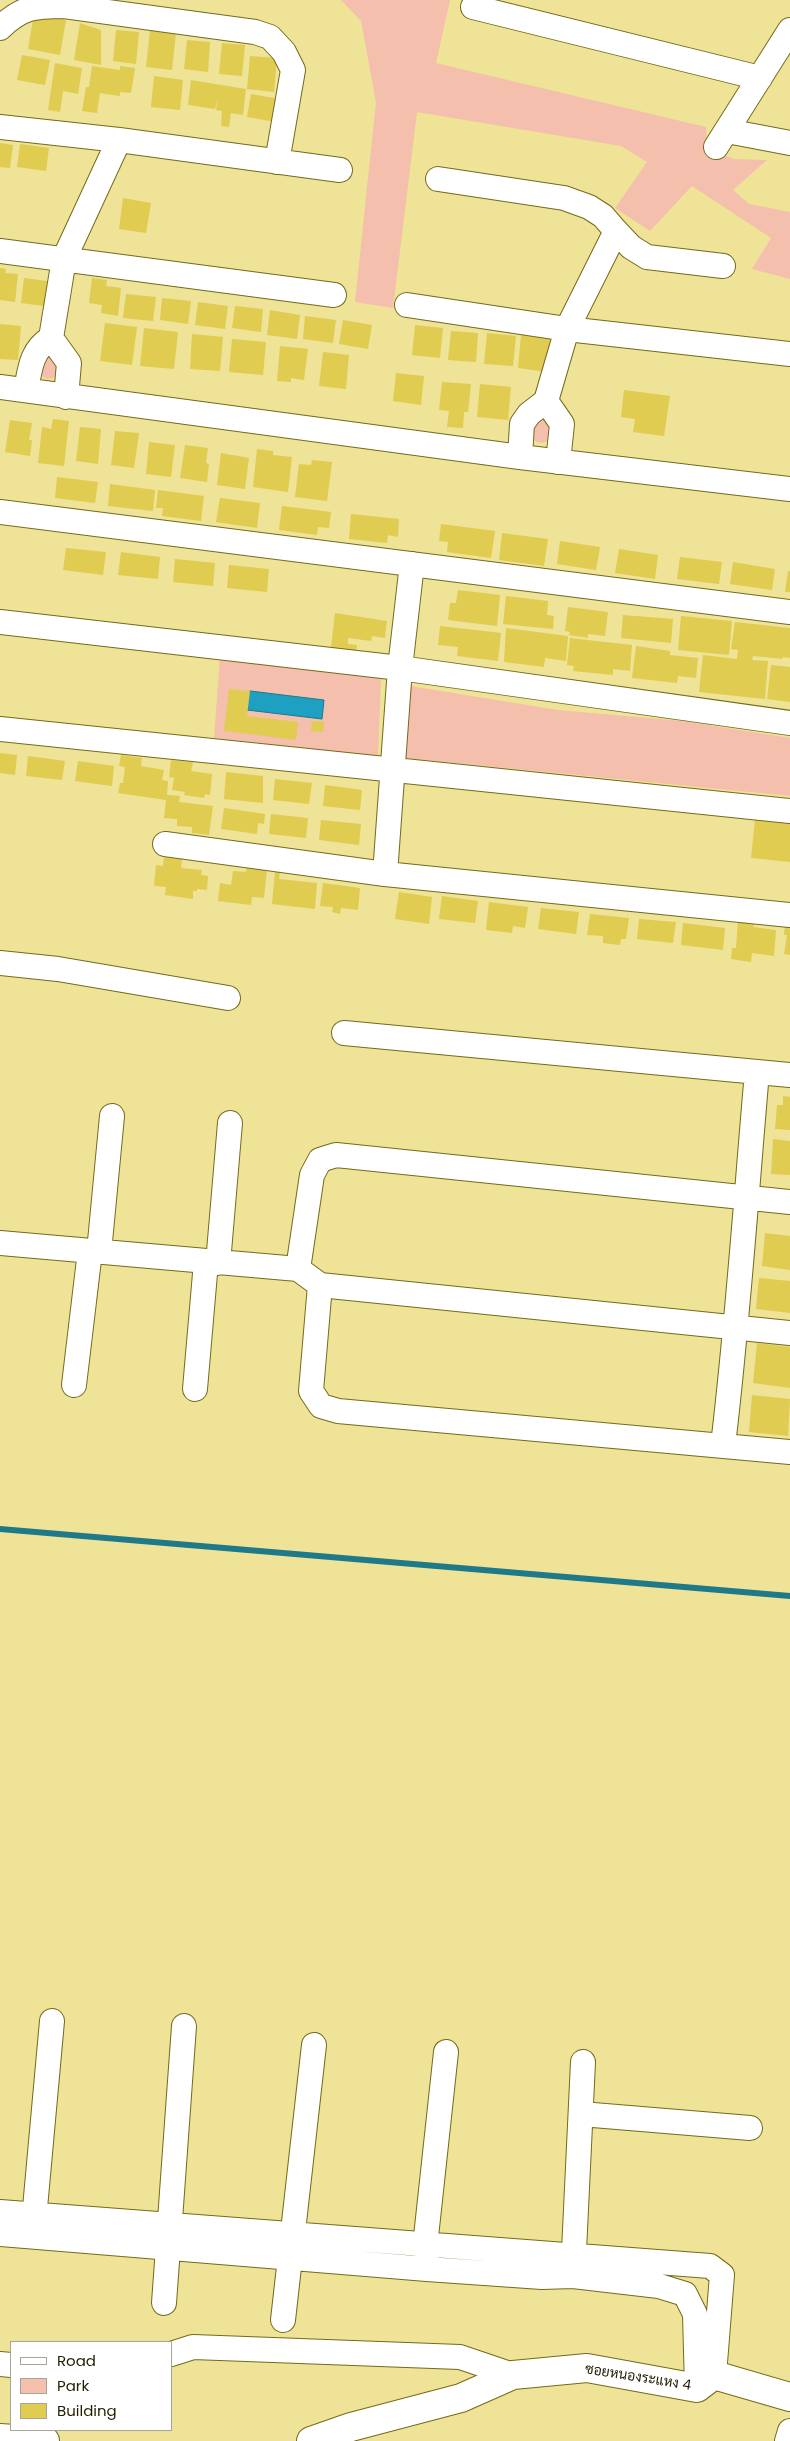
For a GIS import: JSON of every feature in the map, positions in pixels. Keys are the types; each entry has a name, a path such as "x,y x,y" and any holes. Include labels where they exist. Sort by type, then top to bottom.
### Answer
{"street":[{"path":"0,28 8,20 34,6 64,6 255,32 270,36 284,52 293,70 277,162"},
{"path":"473,7 760,78"},
{"path":"790,30 722,139 790,143"},
{"path":"0,127 119,140 340,170"},
{"path":"66,397 69,363 52,338 64,259 119,140"},
{"path":"438,179 564,198 589,207 603,216 631,247 647,256 723,266"},
{"path":"520,457 522,424 529,414 546,401 567,329 616,232"},
{"path":"0,251 334,295"},
{"path":"407,305 567,329 790,354"},
{"path":"26,390 31,358 44,342 52,338"},
{"path":"0,387 66,397 366,434 558,462 790,489"},
{"path":"546,401 562,424 558,462"},
{"path":"0,512 790,612"},
{"path":"385,874 400,668 412,564"},
{"path":"0,622 400,668 790,723"},
{"path":"0,728 393,771 790,811"},
{"path":"165,844 385,874 790,915"},
{"path":"0,963 58,970 228,998"},
{"path":"344,1033 790,1076"},
{"path":"723,1446 737,1328 745,1199 758,1072"},
{"path":"74,1385 112,1116"},
{"path":"195,1389 230,1124"},
{"path":"298,1269 312,1174 320,1160 336,1155 745,1199 790,1202"},
{"path":"0,1243 298,1269 320,1285 790,1332"},
{"path":"320,1285 311,1391 321,1406 338,1411 790,1452"},
{"path":"33,2226 52,2021"},
{"path":"164,2303 184,2026"},
{"path":"283,2320 314,2045"},
{"path":"427,2269 425,2246 446,2052"},
{"path":"574,2266 583,2062"},
{"path":"581,2114 750,2128"},
{"path":"0,2212 33,2226"},
{"path":"0,2234 33,2226 292,2247 427,2269 542,2277 574,2266 691,2263 710,2266 722,2275 706,2382"},
{"path":"292,2247 425,2246 574,2266 685,2294 695,2314 706,2382"},
{"path":"172,2354 193,2347 460,2357 513,2375"},
{"name":"ซอยหนองระแหง 4","path":"310,2441 351,2427 461,2398 513,2375 587,2368 789,2394"},
{"path":"787,2441 790,2431"},
{"path":"0,2438 45,2441"}],"green space":[{"path":"341,0 450,0 436,63 706,127 707,149 734,159 767,160 733,190 749,204 790,212 790,279 752,269 771,238 692,186 650,231 615,208 647,162 621,146 417,112 393,308 355,302 376,102 361,21"},
{"path":"44,353 60,359 56,377 47,379 40,375"},
{"path":"549,417 551,440 542,443 535,441 530,437 532,419"},
{"path":"220,657 381,677 378,756 214,738"},
{"path":"410,686 558,710 682,721 790,738 790,796 405,758"}],"water":[{"path":"250,691 324,700 322,719 247,710"}],"building":[{"path":"34,14 66,20 60,55 28,49"},
{"path":"80,23 101,30 101,65 74,60"},
{"path":"116,30 139,32 136,64 113,61"},
{"path":"150,30 176,33 172,70 146,67"},
{"path":"187,40 210,42 208,72 184,69"},
{"path":"222,43 245,45 242,76 219,74"},
{"path":"22,55 50,60 45,85 17,80"},
{"path":"250,56 277,58 274,92 247,89"},
{"path":"55,63 82,68 78,94 63,91 60,112 48,110"},
{"path":"92,66 120,70 120,66 135,68 131,93 120,92 120,96 100,93 97,113 82,111 86,87 89,87"},
{"path":"154,76 183,80 180,110 151,107"},
{"path":"191,80 246,89 243,115 231,113 229,127 221,126 222,111 216,110 218,97 215,109 188,105"},
{"path":"251,94 280,99 276,122 247,117"},
{"path":"0,143 13,145 10,168 0,167"},
{"path":"20,144 49,148 46,171 17,167"},
{"path":"123,198 151,203 146,233 119,229"},
{"path":"0,268 6,269 5,273 18,274 15,302 0,300"},
{"path":"24,278 54,282 51,307 21,303"},
{"path":"92,278 107,280 106,286 121,288 118,316 101,313 102,305 89,303"},
{"path":"126,294 156,297 153,321 123,318"},
{"path":"162,298 191,301 188,324 160,320"},
{"path":"198,302 228,306 225,329 195,325"},
{"path":"235,306 263,309 261,332 232,328"},
{"path":"270,310 300,315 297,339 267,335"},
{"path":"305,316 336,320 333,343 303,339"},
{"path":"343,320 372,325 368,349 339,344"},
{"path":"105,323 137,327 132,365 100,361"},
{"path":"0,324 21,326 18,360 0,359"},
{"path":"522,324 551,327 547,372 518,368"},
{"path":"415,325 443,328 440,358 412,355"},
{"path":"144,328 178,332 174,369 140,366"},
{"path":"451,331 478,333 476,362 448,360"},
{"path":"487,333 516,336 513,366 484,364"},
{"path":"192,334 223,337 220,371 190,369"},
{"path":"232,339 266,342 263,375 229,372"},
{"path":"280,346 308,349 304,380 291,378 291,382 277,381"},
{"path":"323,352 349,355 346,389 319,386"},
{"path":"396,373 424,376 421,405 393,401"},
{"path":"442,382 471,384 468,412 464,412 463,428 447,427 449,411 439,410"},
{"path":"480,384 511,387 508,420 477,417"},
{"path":"624,390 670,396 664,436 633,432 635,419 621,417"},
{"path":"53,419 69,421 64,466 38,463 42,427 51,429"},
{"path":"10,420 32,423 29,440 32,440 30,456 5,452"},
{"path":"80,427 101,429 98,464 76,461"},
{"path":"115,431 139,433 134,468 111,465"},
{"path":"149,442 175,445 171,477 146,474"},
{"path":"185,445 208,448 206,463 209,464 207,482 180,478"},
{"path":"257,449 273,451 273,455 292,457 288,492 253,487"},
{"path":"221,453 249,458 245,489 217,485"},
{"path":"312,460 332,462 327,501 295,497 299,464 311,465"},
{"path":"57,477 98,482 95,503 55,498"},
{"path":"110,484 155,490 153,511 108,506"},
{"path":"158,490 204,496 201,521 162,516 163,508 156,508"},
{"path":"220,498 260,503 257,528 216,522"},
{"path":"282,506 331,512 329,528 318,527 317,535 279,530"},
{"path":"351,514 399,519 398,537 388,535 387,543 349,539"},
{"path":"441,524 495,531 491,558 447,552 448,542 439,541"},
{"path":"502,533 548,539 544,566 499,560"},
{"path":"560,541 600,547 596,570 557,564"},
{"path":"66,548 106,552 103,575 63,570"},
{"path":"619,549 658,555 655,579 615,573"},
{"path":"121,552 160,557 158,579 118,575"},
{"path":"680,557 722,562 719,584 677,579"},
{"path":"175,559 215,563 213,586 173,582"},
{"path":"733,562 775,569 772,590 730,584"},
{"path":"229,565 269,569 267,592 227,588"},
{"path":"788,571 790,571 790,592 785,592"},
{"path":"458,590 500,595 497,626 448,620 450,603 456,603"},
{"path":"506,596 548,601 547,615 554,616 553,629 503,624"},
{"path":"568,607 608,612 605,636 588,634 588,638 569,635 570,632 565,631"},
{"path":"335,613 387,621 385,638 372,636 371,641 348,638 348,644 357,645 355,660 330,656"},
{"path":"623,615 673,619 671,643 621,638"},
{"path":"681,616 732,621 729,655 678,650"},
{"path":"735,622 790,628 790,658 753,656 752,660 768,661 765,699 699,692 703,655 737,659 738,650 731,649"},
{"path":"440,626 501,633 498,661 457,656 458,647 438,645"},
{"path":"506,628 568,636 566,661 545,658 544,667 504,662"},
{"path":"570,638 632,645 630,671 613,669 613,675 573,671 574,666 567,665"},
{"path":"636,646 670,651 670,655 698,658 696,678 678,676 677,683 632,678"},
{"path":"771,665 790,667 790,702 767,699"},
{"path":"229,689 250,691 247,716 298,722 296,740 224,731"},
{"path":"312,721 324,722 323,732 311,731"},
{"path":"0,753 17,755 15,775 0,773"},
{"path":"121,755 142,758 141,766 164,770 162,780 168,781 167,795 180,796 179,802 213,806 209,835 192,833 192,827 177,826 177,819 164,818 166,800 118,793 120,783 123,783 125,767 119,766"},
{"path":"28,756 65,761 62,780 26,776"},
{"path":"171,760 193,762 191,771 212,774 210,795 205,794 204,798 184,795 185,792 172,790 174,778 169,777"},
{"path":"78,761 114,766 112,786 75,781"},
{"path":"226,772 263,776 263,803 224,799"},
{"path":"275,779 312,783 309,804 273,800"},
{"path":"325,785 362,790 360,810 323,806"},
{"path":"224,808 265,814 264,824 258,823 257,834 221,829"},
{"path":"271,814 308,818 306,838 269,834"},
{"path":"321,820 361,824 359,845 319,840"},
{"path":"755,820 790,824 790,862 751,858"},
{"path":"164,857 182,859 181,868 202,870 201,875 208,876 207,890 197,889 197,891 193,891 193,899 165,895 166,887 154,886 156,865 163,866"},
{"path":"247,867 267,869 264,898 252,897 251,905 218,901 220,883 231,885 233,871 246,872"},
{"path":"275,871 280,871 279,879 317,883 315,909 272,904"},
{"path":"323,883 360,888 358,910 341,908 340,914 332,912 333,907 320,906"},
{"path":"399,892 432,897 429,924 395,919"},
{"path":"442,896 478,901 475,923 439,919"},
{"path":"489,902 528,907 525,928 513,926 512,933 486,930"},
{"path":"541,908 579,912 576,934 538,929"},
{"path":"590,914 629,918 626,939 621,939 620,945 603,943 603,936 587,935"},
{"path":"639,919 676,922 673,943 637,939"},
{"path":"738,920 756,922 753,927 776,930 774,956 752,953 751,962 731,959 732,948 736,948"},
{"path":"683,923 725,928 723,950 681,945"},
{"path":"785,924 790,925 790,955 784,954 787,935 784,935"},
{"path":"783,1096 790,1097 790,1130 775,1129 777,1105 783,1105"},
{"path":"773,1139 790,1141 790,1175 771,1174"},
{"path":"765,1233 790,1236 790,1270 762,1266"},
{"path":"759,1278 790,1281 790,1313 756,1309"},
{"path":"757,1343 790,1347 790,1388 753,1383"},
{"path":"752,1395 790,1399 788,1436 749,1432"}],"waterway":[{"path":"0,1529 790,1596"}]}
